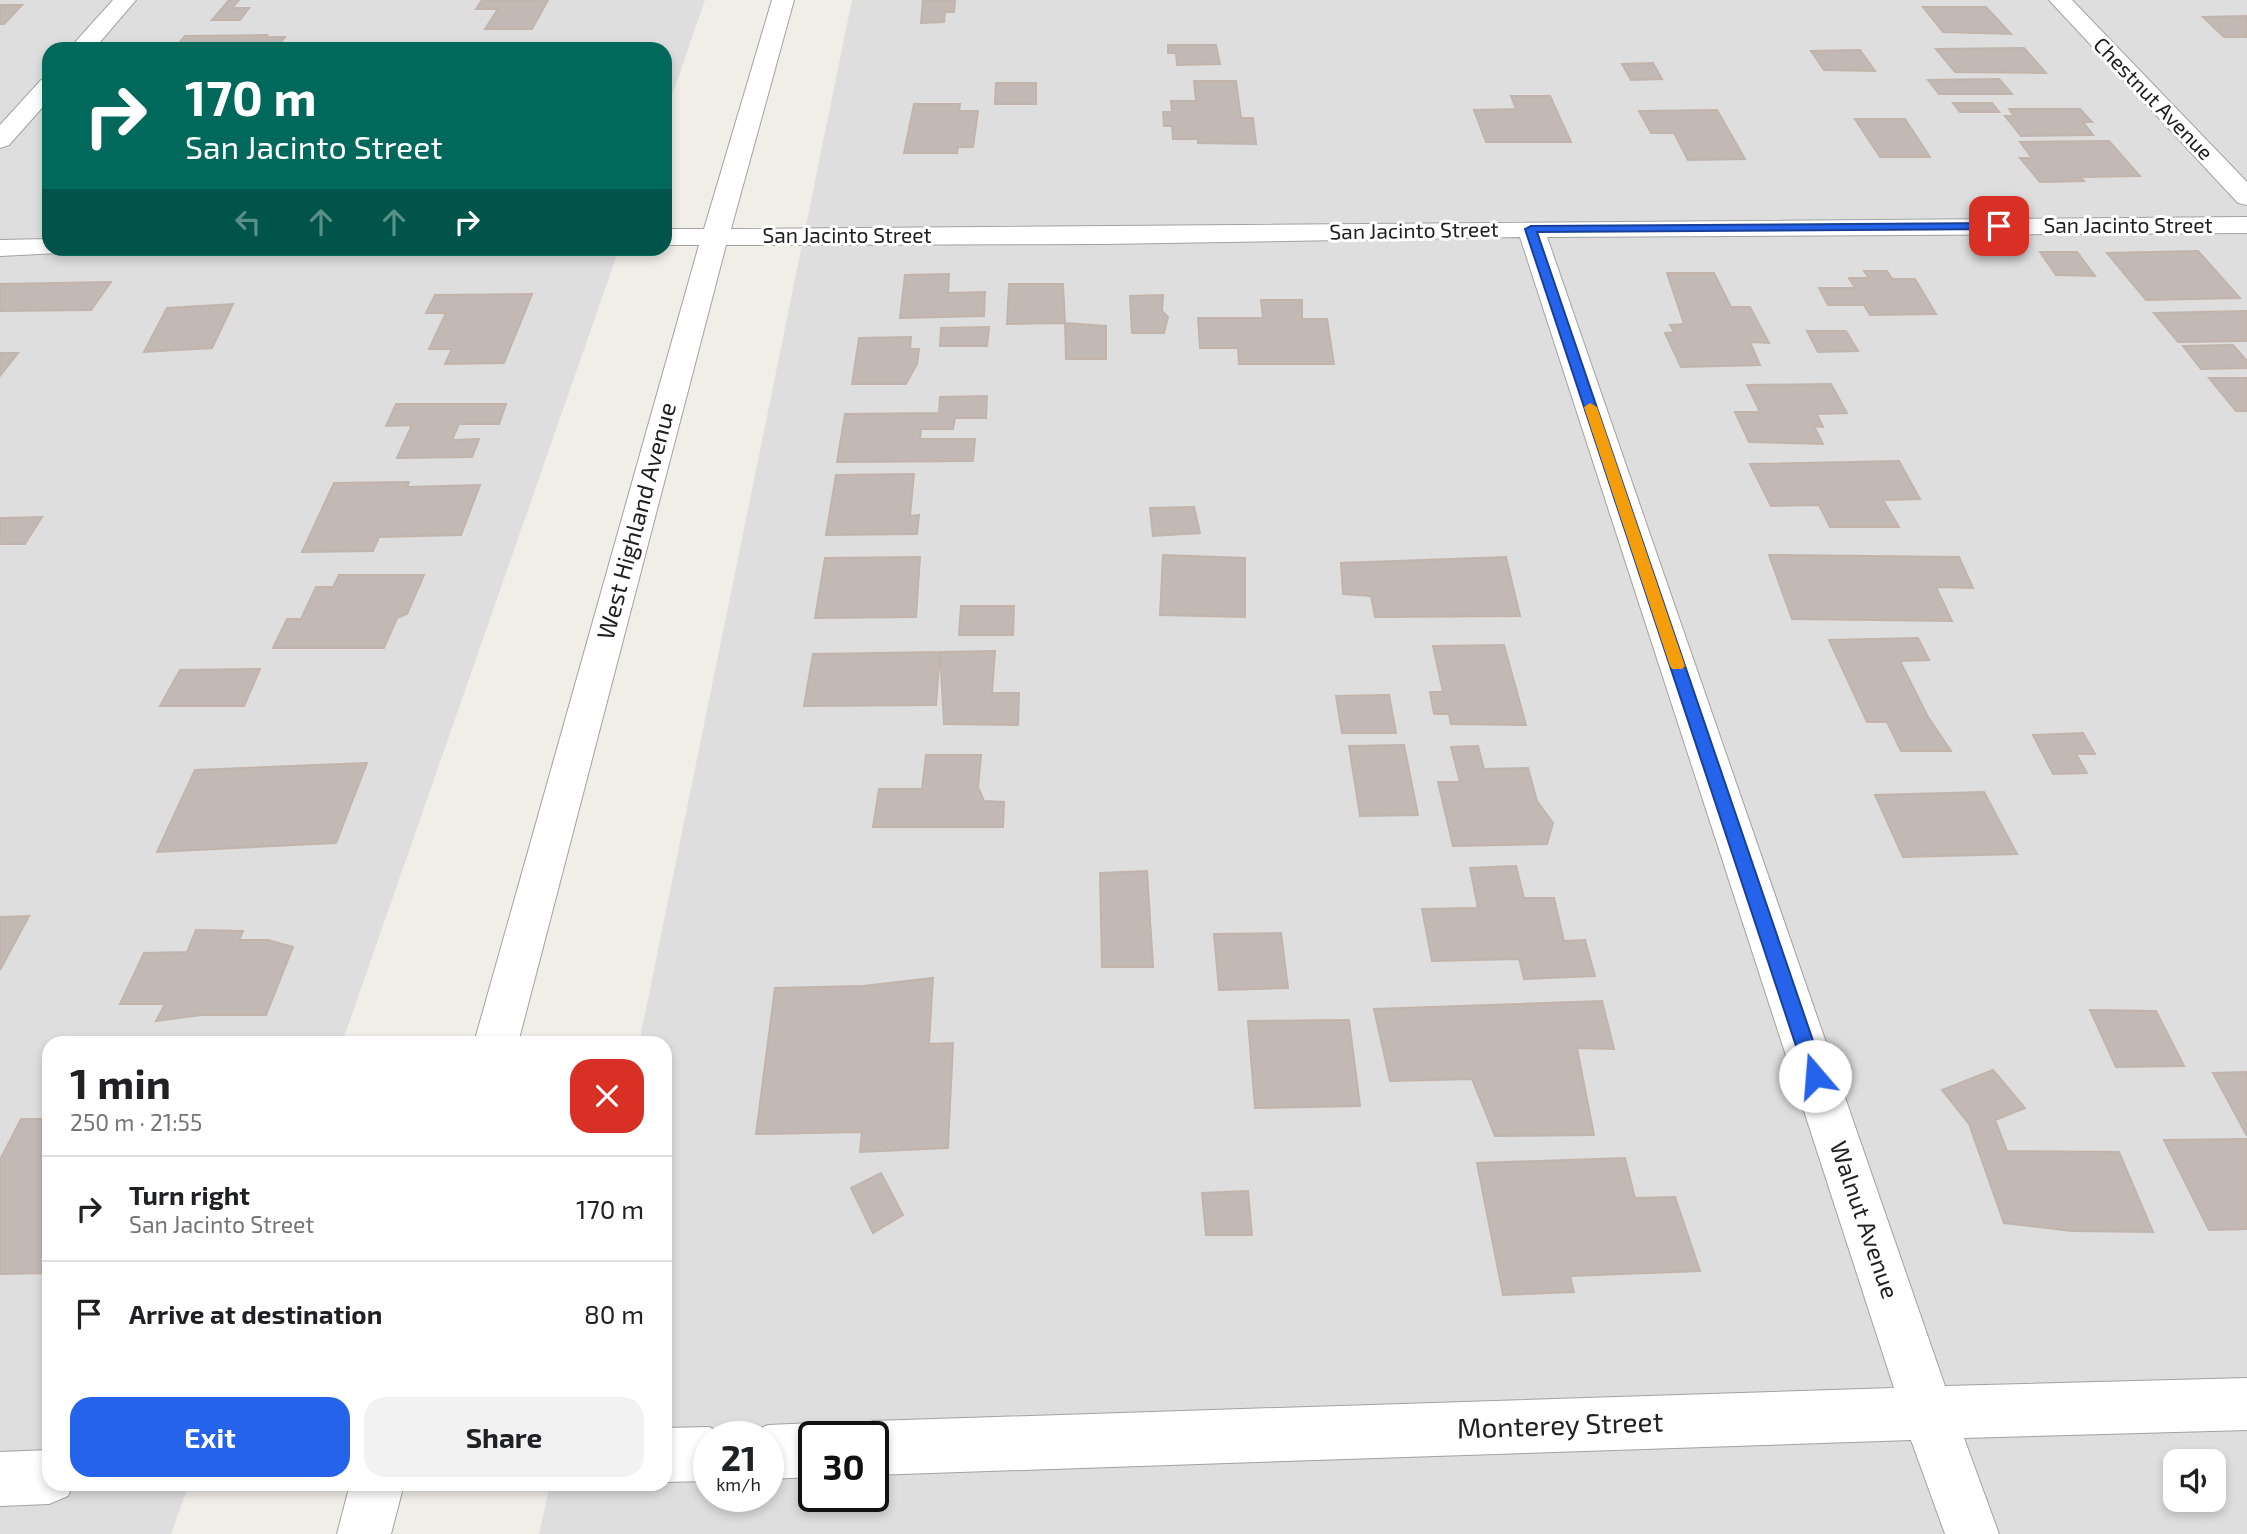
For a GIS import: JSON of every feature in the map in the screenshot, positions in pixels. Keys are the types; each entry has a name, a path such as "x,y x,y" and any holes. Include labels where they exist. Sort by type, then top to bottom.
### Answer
{"street":[{"path":"87,42 125,0"},
{"name":"West Highland Avenue","path":"498,1036 715,236 783,0"},
{"name":"Chestnut Avenue","path":"2060,0 2247,197"},
{"path":"0,140 42,93"},
{"name":"San Jacinto Street","path":"672,237 1104,236 1531,229 2247,225"},
{"name":"Walnut Avenue","path":"1531,229 1928,1413 1972,1534"},
{"path":"0,248 42,247"},
{"name":"Monterey Street","path":"889,1447 2247,1405"},
{"path":"672,1455 693,1454"},
{"path":"0,1479 42,1477"},
{"path":"363,1534 375,1491"}],"shaded area":[{"path":"0,0 705,0 672,96 672,42 42,42 42,256 617,256 344,1036 42,1036 42,1491 186,1491 171,1534 0,1534"},
{"path":"852,0 2247,0 2247,1534 539,1534 548,1491 672,1491 672,1036 640,1036"}],"building":[{"path":"229,0 239,0 232,8 249,8 240,20 212,20"},
{"path":"482,0 548,0 532,29 485,29 498,9 476,9"},
{"path":"923,0 955,0 954,12 945,12 944,22 921,23"},
{"path":"0,5 22,5 4,24 0,24"},
{"path":"1923,7 1986,7 2011,34 1943,32"},
{"path":"2247,16 2247,37 2224,37 2203,17"},
{"path":"185,36 285,37 281,42 180,42"},
{"path":"1168,45 1216,45 1220,64 1177,65 1176,53 1168,53"},
{"path":"2024,48 2046,73 1955,72 1936,49"},
{"path":"1860,50 1875,71 1824,70 1811,51"},
{"path":"1653,63 1662,79 1631,80 1622,64"},
{"path":"1999,79 2012,94 1939,94 1928,80"},
{"path":"1194,81 1236,81 1241,118 1253,118 1256,144 1198,143 1198,139 1173,139 1172,126 1164,126 1163,112 1172,112 1171,101 1196,101"},
{"path":"996,83 1036,83 1036,104 995,104"},
{"path":"1511,96 1550,96 1571,142 1486,142 1474,110 1516,109"},
{"path":"1953,103 1992,103 1999,112 1960,112"},
{"path":"914,104 960,104 959,111 978,111 973,147 958,147 957,153 904,153"},
{"path":"2009,109 2080,109 2092,122 2083,122 2093,135 2021,136 2005,116 2014,116"},
{"path":"1717,110 1745,159 1688,160 1674,133 1651,133 1639,111"},
{"path":"1855,119 1905,119 1930,157 1880,157"},
{"path":"2109,141 2140,176 2080,177 2084,181 2040,182 2020,158 2032,158 2020,142"},
{"path":"2198,251 2240,298 2146,300 2107,253"},
{"path":"2040,252 2077,252 2095,276 2056,275"},
{"path":"1864,271 1887,271 1892,279 1915,279 1936,314 1870,315 1864,305 1828,305 1819,288 1855,288 1849,278 1869,278"},
{"path":"1667,273 1714,273 1731,307 1750,307 1769,343 1750,342 1760,365 1681,367 1665,333 1674,332 1670,325 1684,324"},
{"path":"949,274 948,293 985,292 984,316 900,318 905,275"},
{"path":"111,282 91,310 0,311 0,284"},
{"path":"1009,284 1063,284 1065,323 1007,324"},
{"path":"532,294 504,363 445,364 452,349 429,349 446,313 426,313 435,295"},
{"path":"1163,295 1162,311 1168,317 1164,333 1132,333 1130,296"},
{"path":"1261,300 1302,300 1302,319 1327,319 1334,364 1239,364 1238,348 1200,348 1198,318 1263,318"},
{"path":"233,304 212,348 144,352 167,308"},
{"path":"2247,311 2247,341 2178,342 2154,313"},
{"path":"1065,323 1106,326 1106,359 1066,359"},
{"path":"989,327 987,346 940,346 941,328"},
{"path":"1807,331 1846,331 1858,351 1818,352"},
{"path":"911,337 910,349 919,349 917,364 906,384 852,384 859,338"},
{"path":"2233,345 2247,361 2247,368 2201,369 2183,346"},
{"path":"0,353 18,353 0,376"},
{"path":"2209,378 2247,378 2247,411 2236,411"},
{"path":"1831,384 1847,413 1817,414 1823,427 1814,426 1823,444 1749,442 1735,412 1760,412 1747,385"},
{"path":"987,396 986,418 955,418 953,429 921,429 920,439 975,439 973,461 837,462 845,414 939,413 940,397"},
{"path":"396,404 506,404 499,424 459,424 452,440 479,439 472,457 397,458 412,425 386,426"},
{"path":"1899,461 1920,499 1883,500 1899,527 1830,527 1819,505 1771,506 1750,464"},
{"path":"914,474 910,516 919,515 917,534 826,535 836,475"},
{"path":"409,482 407,487 480,485 461,535 379,537 373,551 302,552 334,483"},
{"path":"1194,507 1200,533 1153,536 1150,508"},
{"path":"42,517 25,544 0,544 0,518"},
{"path":"1163,555 1245,558 1245,617 1160,615"},
{"path":"1769,555 1959,557 1973,588 1936,587 1952,621 1792,619"},
{"path":"920,557 916,617 815,618 825,558"},
{"path":"1506,557 1520,616 1375,617 1371,596 1343,594 1341,563"},
{"path":"339,575 424,575 407,614 397,618 384,648 273,648 287,619 301,619 316,587 333,587"},
{"path":"961,606 1014,606 1013,635 959,635"},
{"path":"1918,638 1929,660 1900,661 1928,717 1951,751 1901,751 1887,722 1867,722 1829,640"},
{"path":"1504,645 1526,725 1451,724 1449,714 1434,714 1430,692 1443,692 1433,646"},
{"path":"995,651 992,693 1019,693 1018,725 944,724 940,652"},
{"path":"940,652 936,705 804,706 813,654"},
{"path":"260,669 244,706 160,706 180,670"},
{"path":"1389,695 1396,733 1342,733 1336,696"},
{"path":"2083,733 2095,754 2076,754 2087,773 2053,774 2033,735"},
{"path":"1404,745 1418,815 1360,816 1349,746"},
{"path":"1478,746 1484,769 1528,768 1537,801 1553,823 1547,844 1453,846 1438,782 1460,782 1451,747"},
{"path":"926,755 981,755 978,787 984,801 1004,802 1003,827 873,827 879,789 922,789"},
{"path":"367,763 336,843 157,852 195,770"},
{"path":"1984,792 2017,854 1903,857 1875,795"},
{"path":"1516,866 1524,898 1554,898 1564,941 1585,940 1595,976 1524,979 1519,959 1432,961 1422,909 1478,908 1470,868"},
{"path":"1147,871 1153,967 1102,967 1100,873"},
{"path":"29,916 0,970 0,917"},
{"path":"196,930 243,931 239,940 268,940 293,947 266,1015 201,1015 156,1021 165,1004 120,1004 144,953 187,952"},
{"path":"1281,933 1288,988 1219,990 1214,934"},
{"path":"933,978 929,1044 953,1043 948,1148 860,1152 862,1132 756,1134 775,988 863,986"},
{"path":"1602,1001 1614,1049 1577,1048 1594,1135 1495,1136 1472,1079 1390,1081 1374,1009"},
{"path":"2090,1010 2156,1011 2184,1066 2116,1067"},
{"path":"1349,1020 1360,1106 1255,1108 1248,1021"},
{"path":"1993,1070 2025,1108 1995,1120 2007,1151 2119,1152 2153,1232 2072,1231 2004,1223 1969,1124 1942,1090"},
{"path":"2247,1072 2247,1136 2213,1073"},
{"path":"21,1119 42,1119 42,1273 0,1274 0,1160"},
{"path":"2247,1139 2247,1229 2209,1230 2164,1140"},
{"path":"1625,1158 1635,1198 1675,1197 1700,1271 1570,1276 1574,1292 1503,1295 1477,1163"},
{"path":"881,1173 903,1215 873,1233 851,1188"},
{"path":"1248,1191 1252,1235 1206,1235 1202,1193"}],"slow traffic":[{"path":"1590,407 1677,666"}],"route":[{"path":"1815,1076 1531,229 1999,226"}]}
